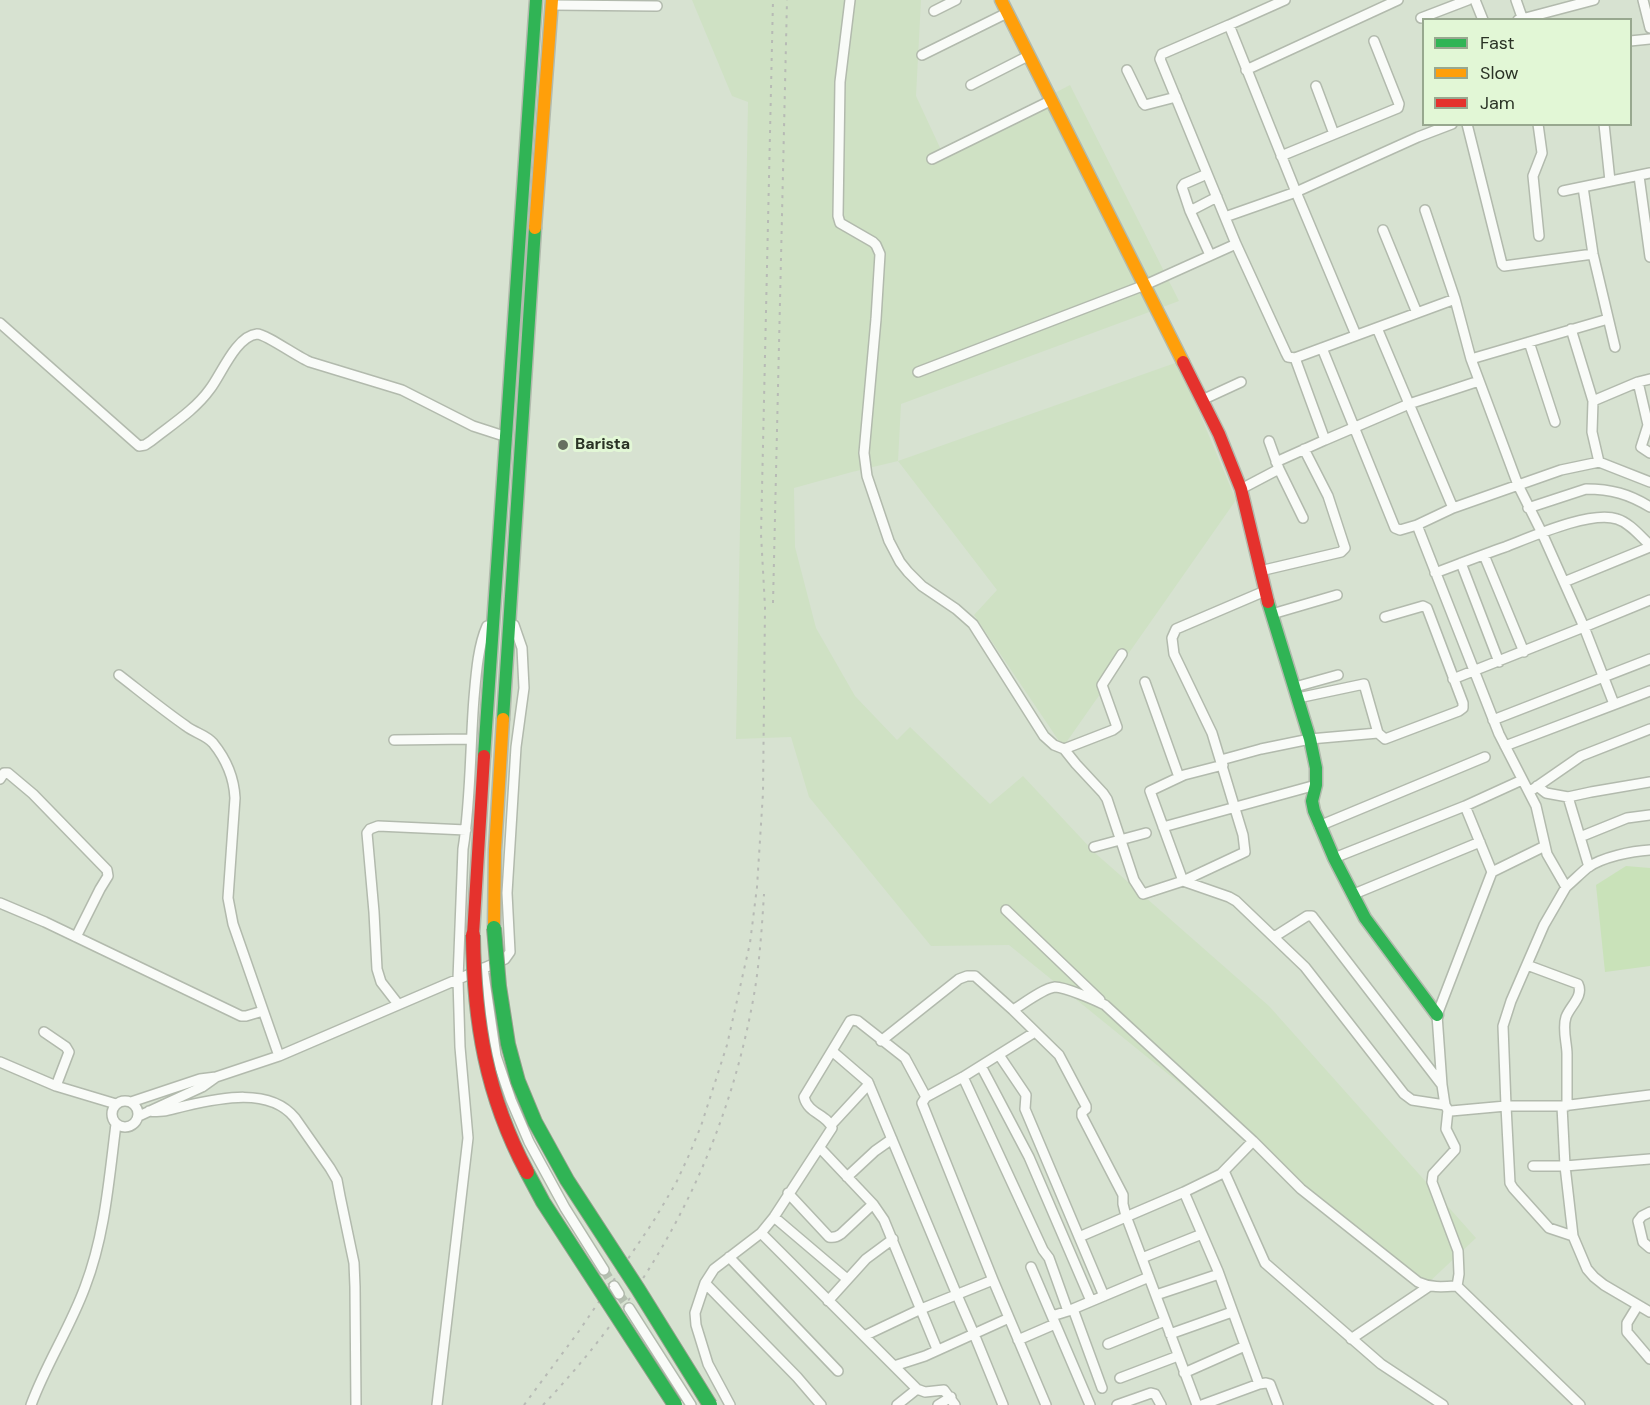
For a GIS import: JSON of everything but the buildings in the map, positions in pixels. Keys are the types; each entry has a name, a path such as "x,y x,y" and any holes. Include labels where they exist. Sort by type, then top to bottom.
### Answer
{"main road":[{"path":"536,0 473,935 474,989 481,1047 498,1110 524,1170 675,1405"},
{"path":"552,3 530,300 495,850 494,928 497,975 509,1049 518,1081 531,1112 569,1185 710,1405"},
{"path":"1004,6 1219,434 1241,489 1265,591 1310,739 1317,785 1312,806 1319,826 1365,918 1437,1015"},
{"path":"534,41 549,42"}],"street":[{"path":"850,0 840,81 838,216 840,223 876,245 880,254 864,453 867,476 889,541 900,562 922,586 956,609 973,624 1044,736 1054,745 1064,749 1103,793 1110,806 1134,880 1143,894 1183,881 1245,852 1243,835 1222,763 1212,733 1174,654 1173,634 1176,629 1186,624 1265,591"},
{"path":"934,11 956,0"},
{"path":"1285,0 1161,55 1160,58 1236,244 1288,357 1294,358 1455,299"},
{"path":"1245,70 1398,0"},
{"path":"1421,18 1468,0"},
{"path":"1475,0 1482,18"},
{"path":"1516,0 1521,18"},
{"path":"1525,18 1594,0"},
{"path":"1643,0 1650,28"},
{"path":"552,3 657,6"},
{"path":"922,56 1004,6"},
{"path":"1229,25 1245,70 1356,335"},
{"path":"1632,41 1650,39"},
{"path":"1281,156 1399,106 1374,40"},
{"path":"971,85 1028,56"},
{"path":"1127,70 1145,105 1176,97"},
{"path":"1316,86 1334,134"},
{"path":"932,159 1050,101"},
{"path":"1225,217 1296,192 1447,126"},
{"path":"1468,126 1502,264 1504,266 1593,254"},
{"path":"1538,126 1542,153 1533,176 1539,236"},
{"path":"1604,126 1610,181"},
{"path":"1563,191 1650,173"},
{"path":"1208,174 1182,185 1190,211 1210,255"},
{"path":"1639,176 1650,255"},
{"path":"1583,187 1593,254 1615,347"},
{"path":"1190,211 1217,197"},
{"path":"1425,210 1455,299 1471,359 1518,485 1584,627 1614,704"},
{"path":"1383,231 1417,313"},
{"path":"918,372 1144,285 1236,244"},
{"path":"1471,359 1608,319"},
{"path":"0,323 139,446 151,441 196,406 212,388 240,344 257,334 265,336 304,360 402,390 473,426 507,437"},
{"path":"1377,328 1453,508"},
{"path":"1571,329 1593,401 1592,432 1599,462"},
{"path":"1529,342 1555,422"},
{"path":"1322,348 1395,528 1400,530 1417,525 1453,508 1561,470 1599,462 1650,482"},
{"path":"1294,358 1325,440"},
{"path":"1593,401 1650,379"},
{"path":"1241,489 1304,449 1409,404 1479,381"},
{"path":"1202,400 1241,382"},
{"path":"1638,382 1649,425 1641,445 1642,449 1650,453"},
{"path":"1269,441 1303,518"},
{"path":"1260,571 1341,552 1345,548 1328,496 1304,449"},
{"path":"1528,508 1586,489 1617,491 1650,507"},
{"path":"1436,573 1586,519 1618,519 1626,523 1650,546 1564,582"},
{"path":"1417,525 1493,720 1536,806 1547,854 1566,887"},
{"path":"1484,555 1524,652"},
{"path":"1461,563 1499,662"},
{"path":"1272,614 1337,595"},
{"path":"1453,679 1650,600"},
{"path":"437,1405 468,1138 460,1047 458,979 470,738 476,673 485,630 496,605"},
{"path":"1297,692 1364,684 1378,733 1385,739 1460,711 1463,704 1427,608 1423,606 1386,617"},
{"path":"0,1062 56,1086 116,1104 131,1102 279,1056 505,959 510,952 507,894 516,747 524,688 522,648 510,614"},
{"path":"1064,749 1117,727 1102,685 1122,654"},
{"path":"1493,720 1650,659"},
{"path":"119,675 188,728 207,738 214,744 228,768 234,783 236,798 228,898 230,912 279,1056"},
{"path":"1297,692 1338,675"},
{"path":"1145,682 1179,777"},
{"path":"1505,746 1650,691"},
{"path":"1529,792 1581,756 1650,729"},
{"path":"1183,881 1150,791 1179,777 1261,749 1310,739 1378,733"},
{"path":"394,740 470,738"},
{"path":"1319,826 1485,757"},
{"path":"0,779 4,773 8,773 33,794 107,870 108,876 76,937"},
{"path":"1334,858 1466,806 1522,780"},
{"path":"1538,786 1546,792 1569,797 1650,782"},
{"path":"1163,827 1317,785"},
{"path":"1569,797 1589,867"},
{"path":"1466,806 1492,872"},
{"path":"1580,837 1628,818 1650,815"},
{"path":"399,1004 385,988 377,969 367,833 378,826 466,830"},
{"path":"1094,847 1146,832"},
{"path":"1354,894 1480,842"},
{"path":"1457,1286 1458,1251 1432,1182 1433,1174 1455,1150 1446,1129 1437,1015 1492,872 1545,846"},
{"path":"1573,1236 1549,1228 1512,1188 1509,1177 1503,1026 1511,1001 1544,925 1566,887 1589,867 1618,855 1638,850 1650,850"},
{"path":"1183,881 1236,901 1274,937 1305,967 1404,1094 1412,1100 1446,1107 1451,1112 1506,1106 1564,1106 1650,1095"},
{"path":"0,903 242,1016 263,1011"},
{"path":"1006,910 1253,1141 1301,1189 1418,1282 1436,1288 1457,1286 1580,1405"},
{"path":"1274,937 1307,916 1312,916 1442,1085"},
{"path":"1527,965 1578,984 1580,990 1566,1019 1565,1166 1573,1236 1587,1269 1594,1278 1650,1312"},
{"path":"483,968 495,1056 511,1100 529,1142 565,1208 604,1270"},
{"path":"882,1041 967,975 975,976 1061,1058 1086,1106 1082,1116 1123,1195 1126,1216 1197,1405"},
{"path":"1013,1010 1054,987 1105,1005"},
{"path":"832,1124 809,1108 804,1096 848,1024 853,1020 858,1021 905,1058 926,1097"},
{"path":"44,1032 66,1047 69,1052 56,1086"},
{"path":"1035,1032 926,1097 923,1105 1046,1405"},
{"path":"832,1051 865,1078 869,1084 1003,1405"},
{"path":"999,1054 1026,1095 1025,1109 1104,1296"},
{"path":"981,1066 1029,1156 1091,1301"},
{"path":"116,1124 128,1127 135,1123 139,1116 202,1087 216,1077"},
{"path":"963,1077 1043,1250 1049,1258 1102,1388"},
{"path":"730,1405 708,1364 696,1325 695,1313 705,1283 714,1269 761,1233 820,1148 832,1124 869,1084"},
{"path":"149,1111 162,1112 202,1102 252,1098 275,1102 289,1110 295,1118 337,1180 354,1263 356,1405"},
{"path":"131,1102 136,1106 139,1116"},
{"path":"31,1405 86,1287 95,1257 104,1218 116,1124 112,1112 116,1104"},
{"path":"847,1177 892,1138"},
{"path":"1079,1237 1184,1192 1224,1172 1253,1141"},
{"path":"820,1148 873,1204 884,1220 938,1349"},
{"path":"1533,1166 1565,1166 1650,1159"},
{"path":"1224,1172 1265,1263 1381,1364 1443,1405"},
{"path":"1184,1192 1219,1274 1259,1384"},
{"path":"788,1193 831,1238 841,1234 873,1204"},
{"path":"1650,1212 1638,1221 1643,1242 1650,1248"},
{"path":"774,1217 847,1279"},
{"path":"761,1233 917,1389 925,1392 944,1390 953,1401 938,1405"},
{"path":"1142,1258 1202,1234"},
{"path":"828,1301 866,1259 893,1239"},
{"path":"729,1257 838,1371"},
{"path":"1031,1267 1090,1405"},
{"path":"1156,1295 1219,1274"},
{"path":"1018,1340 1071,1310 1149,1277"},
{"path":"864,1336 921,1309 993,1280"},
{"path":"705,1283 820,1405"},
{"path":"1351,1339 1428,1287"},
{"path":"1638,1305 1627,1323 1627,1332 1650,1359"},
{"path":"629,1308 691,1405"},
{"path":"1170,1334 1232,1312"},
{"path":"894,1366 925,1356 1009,1318"},
{"path":"1108,1344 1165,1321"},
{"path":"1184,1373 1245,1347"},
{"path":"1120,1378 1178,1356"},
{"path":"1202,1405 1266,1383 1270,1384 1278,1405"},
{"path":"897,1405 917,1389"},
{"path":"1117,1405 1151,1393 1155,1394 1161,1405"}],"shaded area":[{"path":"692,0 921,0 916,96 942,152 1070,85 1179,301 901,404 898,461 794,488 795,547 816,628 855,696 897,740 910,727 990,804 1023,776 1095,853 1269,1006 1476,1238 1427,1284 1009,945 931,946 809,797 791,737 736,739 748,102 732,96"},
{"path":"1178,362 1236,500 1063,747 974,615 997,590 898,461"},
{"path":"1626,866 1650,868 1650,966 1605,972 1596,885"}],"tunnel":[{"path":"604,1270 614,1286"},
{"path":"619,1294 629,1308"}],"railway":[{"path":"524,1405 579,1331 653,1222 676,1183 701,1126 727,1045 750,943 757,887 763,793 765,607 761,534 773,0"},
{"path":"773,603 787,0"},
{"path":"543,1405 620,1313 652,1264 681,1213 706,1160 743,1048 757,977 764,894"}],"traffic: fast":[{"path":"484,756 536,0"},
{"path":"503,719 535,228"},
{"path":"1268,602 1310,739 1316,768 1316,785 1312,801 1314,811 1334,858 1365,918 1437,1015"},
{"path":"494,928 499,986 508,1044 518,1081 535,1122 567,1180 710,1405"},
{"path":"527,1172 543,1202 675,1405"}],"traffic: slow":[{"path":"535,228 552,0"},
{"path":"1001,0 1183,362"},
{"path":"494,928 495,850 503,719"}],"traffic: jam":[{"path":"1183,362 1219,434 1241,489 1268,602"},
{"path":"473,935 484,756"},
{"path":"473,935 476,997 485,1057 501,1115 527,1172"}],"place":[{"name":"Barista","path":"563,445"}]}
